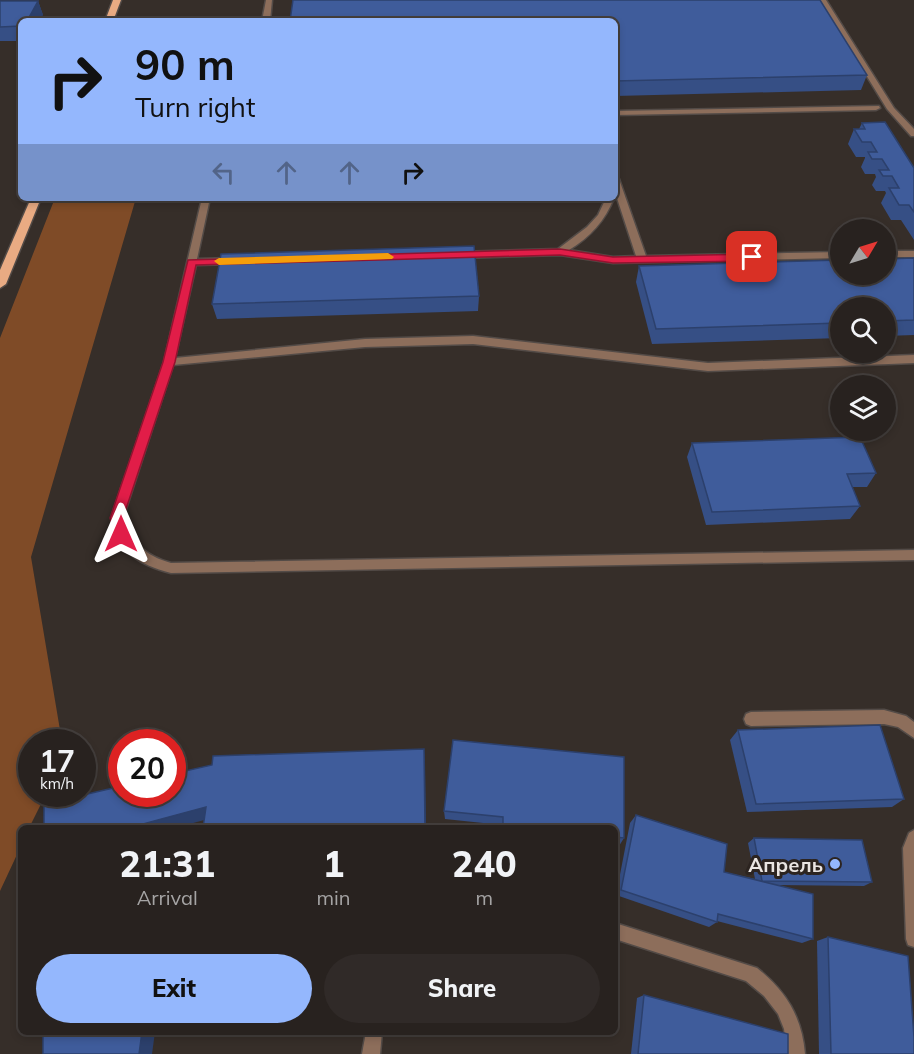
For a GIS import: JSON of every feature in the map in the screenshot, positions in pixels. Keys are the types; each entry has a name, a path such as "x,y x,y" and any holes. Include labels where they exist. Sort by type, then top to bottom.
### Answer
{"main road":[{"path":"110,18 117,0"},
{"path":"0,284 35,201"}],"lane":[{"path":"266,18 269,0"},
{"path":"823,0 891,109 914,134"},
{"path":"618,113 876,108"},
{"path":"618,191 642,259"},
{"path":"205,201 169,362 117,518 121,534 131,550 149,563 171,568 914,555"},
{"path":"560,252 585,236 598,221 608,201"},
{"path":"442,255 560,252 598,259 830,255"},
{"path":"896,254 914,254"},
{"path":"192,262 239,261"},
{"path":"169,362 365,343 473,340 708,367 914,359"},
{"path":"751,719 884,717 901,721 914,731"},
{"path":"914,838 911,848 914,939"},
{"path":"618,933 751,974 770,988 789,1012 796,1036 796,1054"},
{"path":"371,1054 374,1035"}],"shaded area":[{"path":"54,201 135,201 31,557 60,729 18,729 18,807 40,807 30,825 18,825 18,852 0,891 0,338"}],"building":[{"path":"293,0 820,0 867,75 618,81 618,18 290,18"},
{"path":"0,1 38,1 29,18 18,18 18,26 0,27"},
{"path":"885,122 914,168 914,212 909,205 899,205 889,188 899,188 892,176 883,176 879,170 889,170 882,159 872,159 868,152 877,152 871,142 862,142 854,129 865,129 862,123"},
{"path":"474,246 479,296 212,304 221,254"},
{"path":"914,258 914,320 896,321 896,297 830,297 830,323 656,329 639,266 830,260 830,285 896,285 896,259"},
{"path":"830,438 830,441 862,441 876,473 847,474 860,506 712,512 692,443"},
{"path":"880,725 904,799 756,804 738,730"},
{"path":"453,740 624,757 624,838 618,837 618,825 503,825 503,817 444,811"},
{"path":"424,749 425,825 203,825 206,807 139,825 44,825 44,807 96,807 96,792 108,789 108,807 186,807 186,771 212,765 213,756"},
{"path":"636,815 727,844 724,872 813,894 813,939 718,914 717,922 621,890"},
{"path":"754,838 862,840 872,882 762,881"},
{"path":"828,937 908,956 914,1054 831,1054"},
{"path":"644,995 788,1034 788,1054 638,1054"},
{"path":"43,1035 142,1035 139,1054 43,1054"}],"slow traffic":[{"path":"219,261 388,257"}],"place":[{"name":"Апрель","path":"835,864"}],"route":[{"path":"121,534 117,518 169,362 192,262 560,252 613,260 752,257"}]}
